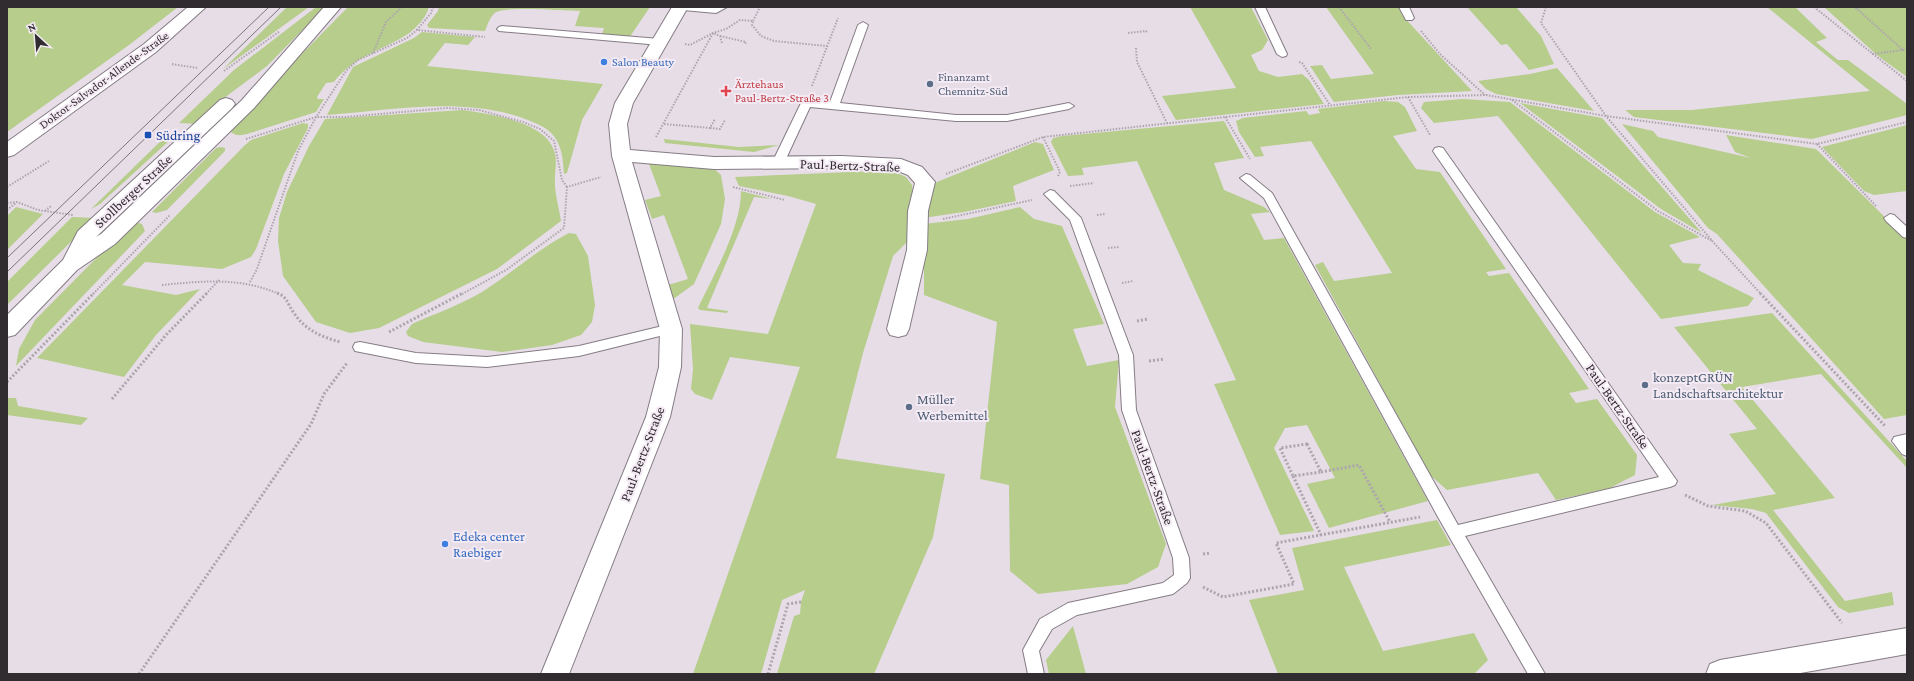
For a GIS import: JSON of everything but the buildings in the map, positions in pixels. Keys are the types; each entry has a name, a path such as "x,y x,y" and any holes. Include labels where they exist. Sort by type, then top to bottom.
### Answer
{"street":[{"name":"Doktor-Salvador-Allende-Straße","path":"7,151 150,48 198,7"},
{"name":"Stollberger Straße","path":"7,329 70,265 108,239 248,104 333,7"},
{"name":"Paul-Bertz-Straße","path":"555,674 658,417 670,367 671,329 623,163 618,124 624,103 681,7"},
{"name":"Paul-Bertz-Straße","path":"623,163 645,156 714,163 842,162 901,165 915,172 925,182"},
{"path":"898,329 918,250 918,212 925,182"},
{"path":"1720,674 1907,641"}],"lane":[{"path":"681,7 716,10 722,7"},
{"path":"1260,7 1282,54"},
{"path":"1404,7 1409,18"},
{"path":"834,105 863,25"},
{"path":"502,29 660,42"},
{"path":"778,163 806,103 956,118 1000,118 1069,106"},
{"name":"Paul-Bertz-Straße","path":"1439,151 1670,480"},
{"path":"1246,178 1268,196 1443,512 1537,674"},
{"name":"Paul-Bertz-Straße","path":"1050,194 1075,218 1126,356 1129,410 1181,558 1182,578"},
{"path":"1890,218 1907,234"},
{"path":"360,347 416,358 488,362 579,351 671,329"},
{"path":"1455,532 1670,480"},
{"path":"1036,674 1031,650 1046,624 1074,608 1167,589 1182,578"}],"path":[{"path":"373,54 386,22 402,7"},
{"path":"250,282 257,269 298,151 316,117 346,72 358,60 407,38 417,30 431,13 433,7"},
{"path":"760,7 752,21 752,25 761,36 774,41 827,46"},
{"path":"1339,7 1371,50"},
{"path":"1546,7 1541,23 1606,116 1714,243 1904,444"},
{"path":"1814,7 1871,54 1907,80"},
{"path":"1865,7 1856,8 1903,50"},
{"path":"806,103 838,18"},
{"path":"1409,18 1440,54 1486,95"},
{"path":"660,42 690,45 713,33 726,29 740,20 752,21"},
{"path":"417,30 486,37 502,29"},
{"path":"224,71 282,30"},
{"path":"1128,33 1146,31 1147,33"},
{"path":"713,33 746,42 745,44"},
{"path":"645,156 713,33"},
{"path":"720,36 722,43"},
{"path":"1136,48 1137,62 1167,123"},
{"path":"1871,54 1907,50"},
{"path":"1282,54 1302,63 1330,105"},
{"path":"172,64 197,68"},
{"path":"925,182 1043,137 1408,97 1486,95 1606,116 1817,144 1907,122"},
{"path":"1408,97 1439,151"},
{"path":"1510,99 1658,211 1714,243"},
{"path":"162,285 219,279 250,282 269,288 285,296 291,311 306,329 335,341 360,347 506,270 564,228 567,186 562,180 554,141 540,129 523,122 479,110 447,108 316,117 243,140"},
{"path":"1225,117 1253,164 1246,178"},
{"path":"710,128 715,119"},
{"path":"664,124 720,129 725,120"},
{"path":"1043,137 1060,172 1050,194"},
{"path":"1817,144 1819,148 1890,218"},
{"path":"7,187 49,161"},
{"path":"567,186 623,163"},
{"path":"733,187 785,200"},
{"path":"7,210 16,202"},
{"path":"7,203 16,202 45,211 77,215"},
{"path":"967,216 1017,204"},
{"path":"45,211 51,206"},
{"path":"7,382 174,210"},
{"path":"112,399 166,335 219,279"},
{"path":"139,674 311,424 324,394 339,372"},
{"path":"1321,472 1307,444 1280,448 1321,535"},
{"path":"1293,476 1359,465 1390,522"},
{"path":"1670,480 1682,493 1708,506 1745,511 1766,523 1862,649"},
{"path":"1182,578 1223,597 1294,584 1276,544 1443,512"},
{"path":"768,674 788,604 801,602"}],"green space":[{"path":"7,7 178,7 129,45 7,132"},
{"path":"287,7 309,7 223,69"},
{"path":"316,7 325,7 267,66 224,98 197,124 179,123 234,70"},
{"path":"348,7 429,7 421,22 408,34 359,60 342,73 334,82 326,83 317,97 318,99 324,99 316,112 244,135 232,133 228,129"},
{"path":"439,7 650,7 629,38 602,34 604,28 575,26 580,11 524,9 503,10 496,12 492,16 485,31 429,28 427,25 438,11"},
{"path":"1190,7 1251,7 1268,40 1262,50 1251,55 1259,71 1278,77 1302,74 1309,80 1324,104 1176,120 1162,96 1236,88"},
{"path":"1326,7 1399,7 1402,15 1472,91 1398,95 1334,102 1310,66 1322,65 1331,79 1374,74"},
{"path":"1467,7 1516,7 1541,36 1554,64 1529,70 1507,44 1501,45"},
{"path":"1767,7 1795,7 1827,38 1816,42 1838,60 1848,60 1907,104 1907,115 1812,139 1634,117 1625,110 1692,110 1870,91"},
{"path":"1824,7 1907,7 1907,77 1878,56"},
{"path":"422,32 475,37 468,45 445,43 427,66 603,84 582,120 567,173 564,174 559,146 554,136 550,132 544,127 520,117 497,111 449,106 400,108 327,115 353,67 414,38"},
{"path":"1557,68 1594,111 1496,94 1486,89 1478,81 1530,74"},
{"path":"1463,99 1510,102 1655,212 1700,237 1669,245 1683,263 1701,264 1698,270 1754,298 1748,306 1661,319 1498,116 1434,123 1421,108 1424,102"},
{"path":"1384,101 1398,102 1405,107 1417,131 1393,136 1416,169 1440,172 1506,269 1486,272 1489,276 1509,273 1589,389 1569,393 1576,403 1597,399 1637,455 1635,475 1610,488 1556,500 1538,473 1447,490 1430,475 1315,265 1323,262 1334,281 1392,273 1311,141 1260,147 1264,156 1255,157 1239,132 1236,121 1243,118 1306,111 1309,115 1320,113 1318,109"},
{"path":"1520,103 1602,118 1702,233 1661,209"},
{"path":"463,110 514,120 538,131 547,139 553,148 555,156 555,189 561,221 497,269 379,328 350,333 316,322 283,276 278,241 279,218 287,192 309,146 325,119"},
{"path":"1224,121 1244,158 1214,163 1224,190 1264,207 1270,212 1251,214 1264,240 1284,238 1428,501 1329,528 1307,484 1335,478 1307,425 1285,428 1274,448 1314,531 1280,535 1214,384 1236,380 1137,161 1082,168 1084,175 1068,176 1051,142 1053,138 1062,136"},
{"path":"303,123 308,124 308,128 284,174 256,249 251,257 222,269 145,262 122,285 176,295 200,289 156,335 124,377 37,358 244,146 251,140"},
{"path":"1622,124 1653,131 1658,137 1751,158 1735,152 1726,135 1816,149 1907,239 1907,415 1884,419 1717,234 1708,228"},
{"path":"1907,125 1907,191 1874,195 1864,191 1822,147"},
{"path":"169,133 174,135 171,139 100,204 91,209"},
{"path":"664,139 739,147 779,145 754,152 665,143"},
{"path":"1035,142 1043,144 1054,170 1013,186 1016,201 964,212 923,218 930,189 937,182"},
{"path":"216,148 225,148 225,151 167,210 156,213 152,212"},
{"path":"680,163 710,165 721,175 725,199 721,224 694,284 672,300 668,285 688,279 664,215 652,219 645,200 661,196 649,164"},
{"path":"875,171 897,173 906,177 912,185 914,203 910,239 893,256 863,353 836,458 945,474 933,537 874,674 777,674 794,616 800,614 801,602 805,590 782,600 761,674 693,674 800,367 730,357 712,400 695,394 691,389 693,369 690,324 768,334 816,204 788,196 739,186 735,177"},
{"path":"741,191 772,199 754,197 707,308 728,311 727,313 700,310 698,308 726,251 732,235 737,220"},
{"path":"16,207 43,214 7,250 7,216"},
{"path":"1020,207 1034,219 1062,226 1104,324 1073,329 1087,366 1119,360 1115,407 1166,544 1158,567 1127,584 1038,594 1010,571 1009,485 980,479 997,322 924,295 924,224 968,219"},
{"path":"72,217 95,218 7,305 7,282"},
{"path":"133,221 142,224 145,231 16,366 19,349 35,320"},
{"path":"569,233 576,234 588,256 595,305 592,322 581,335 552,345 502,352 423,342 408,336 406,332 412,324 474,297 547,246"},
{"path":"1772,313 1907,461 1907,468 1821,374 1742,387 1835,498 1773,510 1845,601 1892,592 1894,605 1849,613 1838,607 1766,513 1752,509 1712,505 1776,494 1729,434 1757,429 1674,327"},
{"path":"7,398 16,398 18,406 88,418 81,425 7,415"},
{"path":"1437,520 1451,545 1344,567 1383,651 1474,633 1488,660 1474,674 1278,674 1249,600 1304,590 1292,548"},
{"path":"1073,626 1086,674 1049,674 1046,660"}],"tram line":[{"path":"7,258 269,7"},
{"path":"7,272 281,7"}],"place":[{"name":"Salon Beauty","path":"604,62"},
{"name":"Finanzamt Chemnitz-Süd","path":"930,84"},
{"name":"Ärztehaus Paul-Bertz-Straße 3","path":"726,91"},
{"name":"Südring","path":"148,135"},
{"name":"konzeptGRÜN Landschaftsarchitektur","path":"1645,385"},
{"name":"Müller Werbemittel","path":"909,407"},
{"name":"Edeka center Raebiger","path":"445,544"}]}
